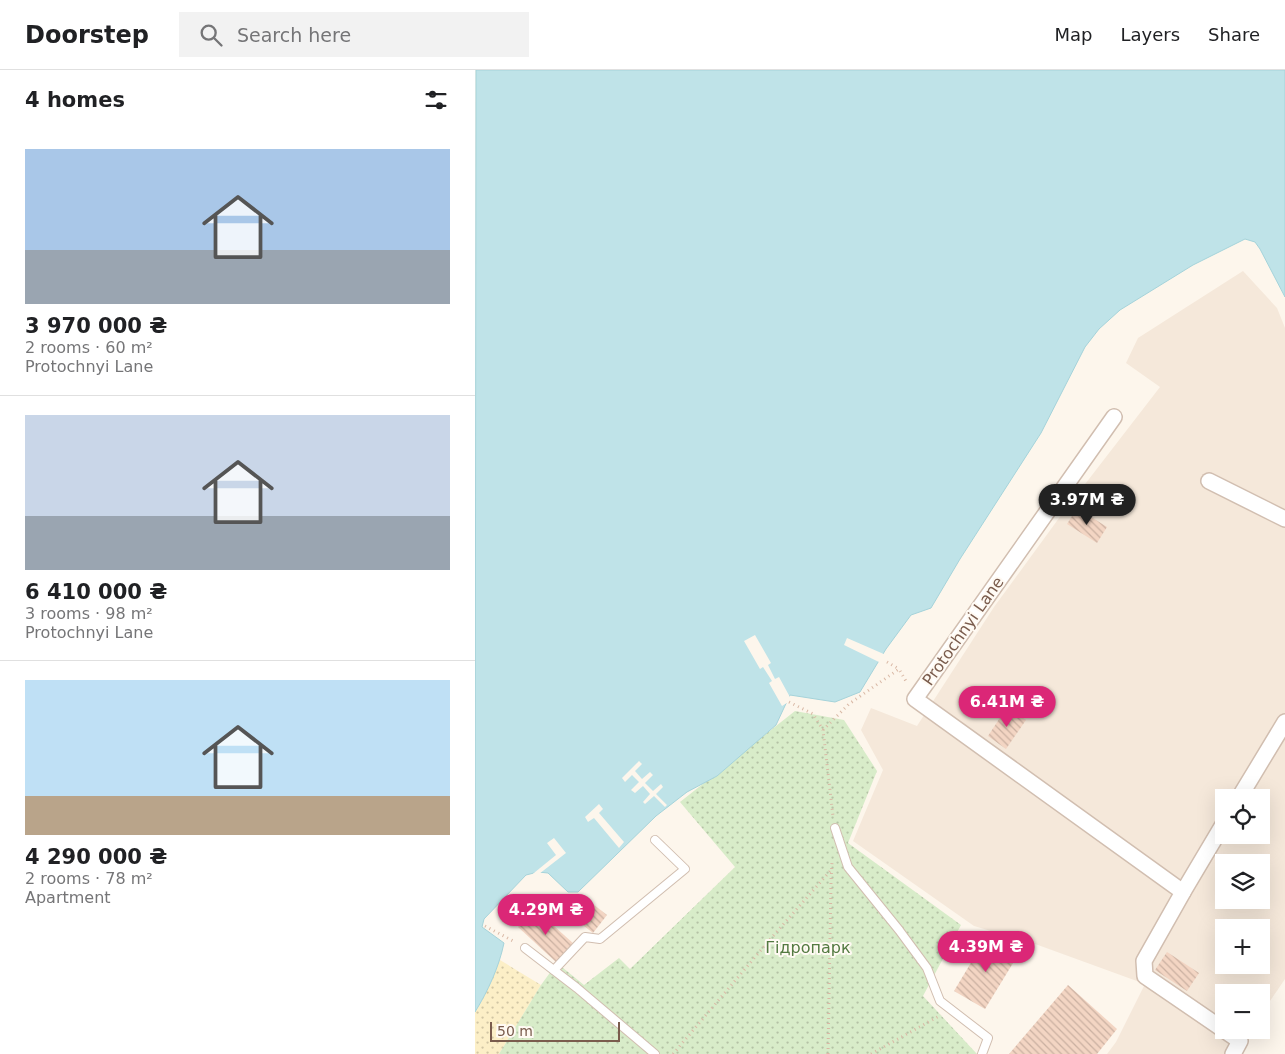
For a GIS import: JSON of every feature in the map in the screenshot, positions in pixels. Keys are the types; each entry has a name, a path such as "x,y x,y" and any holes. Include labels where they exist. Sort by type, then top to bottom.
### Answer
{"street":[{"name":"Protochnyi Lane","path":"1114,417 915,699 1183,892"},
{"path":"1209,481 1285,519"},
{"path":"1244,789 1285,722"},
{"path":"1215,839 1144,961 1145,976 1240,1041 1233,1054"}],"lane":[{"path":"835,828 848,866 927,968 941,1001 988,1038 982,1054"},
{"path":"554,970 585,937 601,939 685,869 655,840"},
{"path":"525,948 577,988 655,1054"}],"path":[{"path":"887,662 899,669 915,699"},
{"path":"823,730 849,704 899,669"},
{"path":"789,702 813,714 823,730 835,828"},
{"path":"828,1054 832,861"},
{"path":"673,1054 832,869"},
{"path":"485,926 525,948"},
{"path":"871,1054 951,1010"}],"shaded area":[{"path":"1243,271 1277,308 1285,328 1285,979 1270,1001 1270,984 1215,984 1215,1039 1244,1039 1233,1054 1107,1054 1116,1042 1145,984 1038,945 974,926 853,841 883,770 861,730 871,708 917,726 994,607 1062,514 1160,387 1126,363 1138,338"}],"sand":[{"path":"500,960 541,985 499,1054 475,1054 475,1012"}],"green space":[{"name":"Гідропарк","path":"795,711 844,720 877,771 848,843 961,925 923,996 977,1054 499,1054 541,985 557,963 584,985 619,958 630,969 735,867 680,802"}],"water":[{"path":"476,70 1285,70 1285,297 1260,249 1255,242 1245,239 1193,265 1120,310 1099,329 1085,347 1041,433 960,559 931,608 911,615 886,649 860,692 835,702 790,695 776,725 717,776 687,792 656,816 578,892 568,892 548,873 538,872 526,875 484,919 482,927 504,943 493,979 475,1012"}],"pier":[{"path":"755,635 771,663 768,665 775,679 779,677 791,699 782,706 769,683 772,681 763,667 760,669 744,641"},
{"path":"847,638 886,655 881,663 844,645"},
{"path":"639,761 642,764 635,771 642,779 650,772 653,775 645,783 653,791 661,784 663,787 656,794 667,805 665,807 654,796 645,804 643,802 650,794 643,786 635,793 631,790 639,782 632,775 625,782 622,778"},
{"path":"599,804 603,809 599,813 624,842 619,848 594,818 588,822 585,817"},
{"path":"554,838 566,853 539,874 529,877 556,855 547,843"}],"building":[{"path":"1077,508 1107,527 1097,543 1067,524"},
{"path":"1007,707 1026,720 1006,749 988,736"},
{"path":"589,901 607,915 593,933 575,919"},
{"path":"535,909 574,944 557,963 518,927"},
{"path":"987,936 1018,955 985,1009 954,991"},
{"path":"1167,952 1199,973 1187,991 1155,970"},
{"path":"1068,985 1117,1029 1097,1054 1009,1054"}]}
